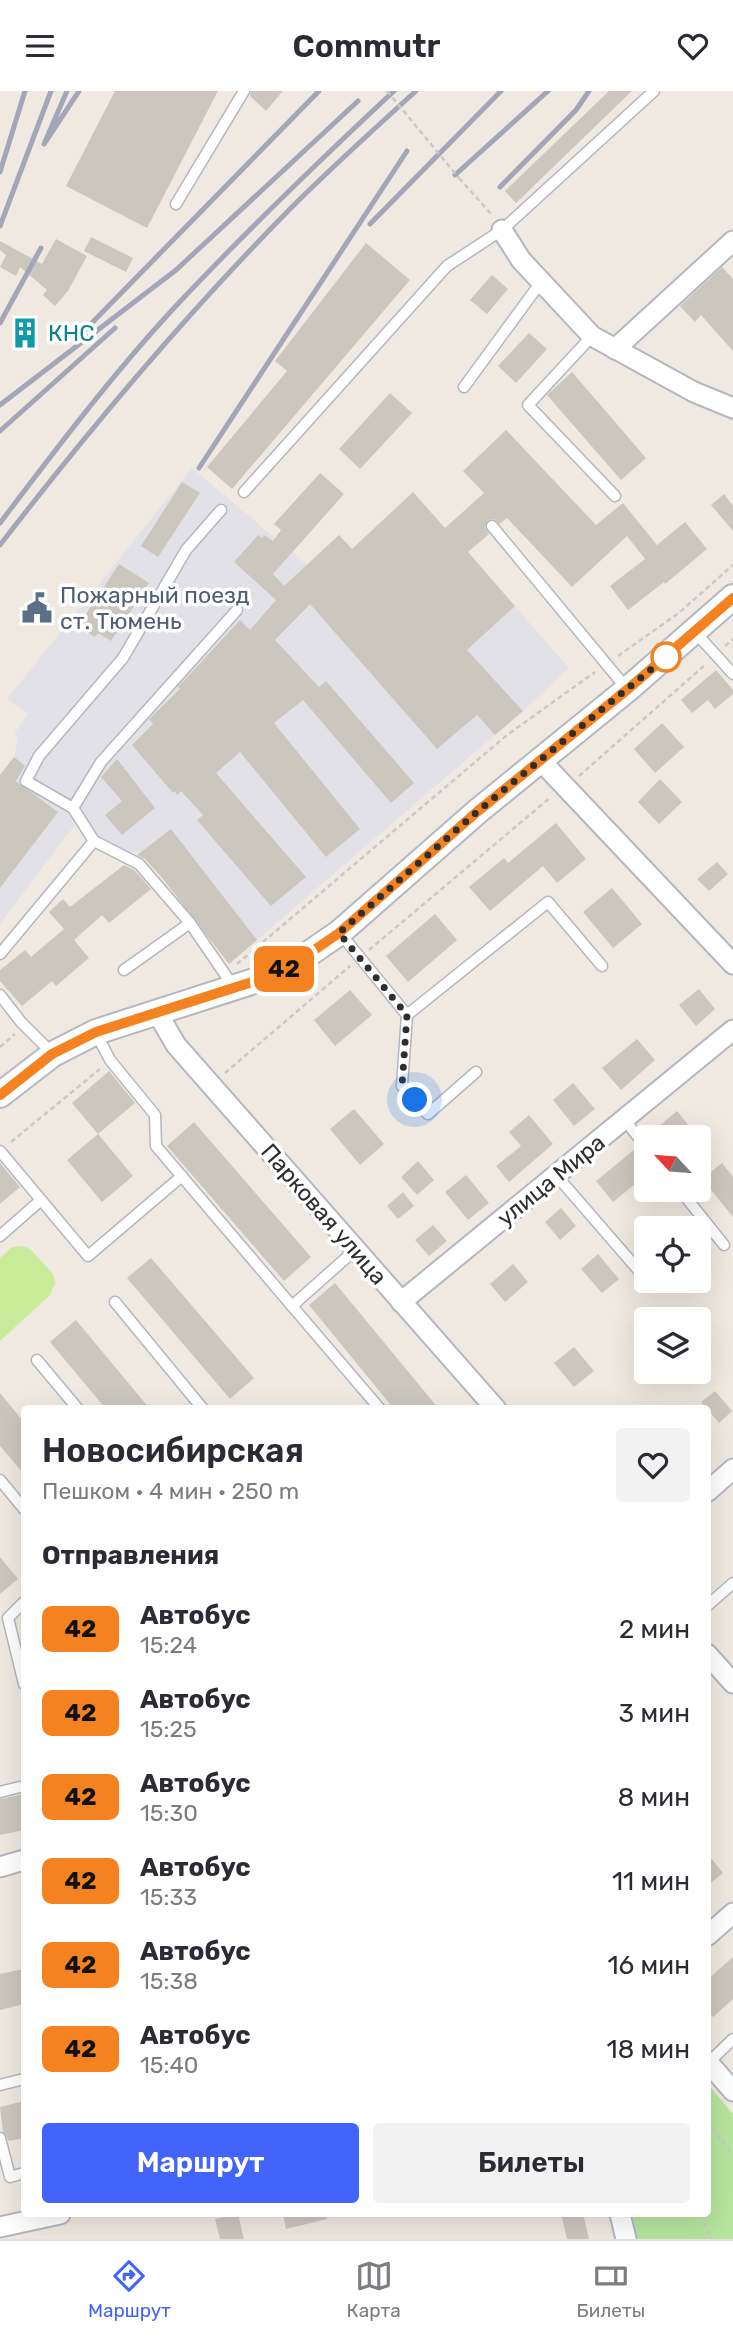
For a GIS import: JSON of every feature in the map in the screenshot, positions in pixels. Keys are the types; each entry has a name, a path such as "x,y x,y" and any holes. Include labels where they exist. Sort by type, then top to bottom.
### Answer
{"street":[{"path":"500,226 521,260 592,336 694,393 733,408"},
{"path":"615,349 733,241"},
{"path":"0,1095 52,1054 96,1032 158,1014 229,981 274,975 339,933 478,811 628,689 733,597"},
{"path":"541,761 733,964"},
{"name":"Парковая улица","path":"158,1014 177,1045 490,1405"},
{"name":"улица Мира","path":"401,1302 733,1030"},
{"path":"711,1488 733,1469"},
{"path":"711,1658 733,1683"},
{"path":"0,1867 21,1861"},
{"path":"711,1933 733,1913"},
{"path":"711,2065 733,2091"},
{"path":"0,2227 46,2217"},
{"path":"621,2217 626,2239"}],"lane":[{"path":"176,204 244,91"},
{"path":"244,492 446,266 500,226 654,91"},
{"path":"464,387 541,282"},
{"path":"592,336 528,405 615,496"},
{"path":"221,510 186,550 123,658 39,756 26,781 74,808 94,841 139,864 190,923 229,981"},
{"path":"492,526 628,689"},
{"path":"74,808 102,762 237,610"},
{"path":"695,632 733,674"},
{"path":"0,954 94,841"},
{"path":"407,1015 548,902 602,966"},
{"path":"124,970 190,923"},
{"path":"339,933 407,1015 402,1086 428,1114 477,1072"},
{"path":"0,995 52,1054"},
{"path":"96,1032 110,1060 155,1115 156,1146 377,1405"},
{"path":"624,1119 634,1132"},
{"path":"0,1151 88,1256 182,1176"},
{"path":"556,1175 634,1265"},
{"path":"0,1236 41,1200"},
{"path":"690,1202 724,1245"},
{"path":"292,1306 355,1250"},
{"path":"115,1302 200,1405"},
{"path":"37,1360 75,1405"},
{"path":"0,1480 21,1505"},
{"path":"711,1602 733,1583"},
{"path":"21,1605 4,1620 21,1674"},
{"path":"0,1792 21,1788"},
{"path":"711,2059 733,2039"},
{"path":"0,2085 21,2080"},
{"path":"0,2137 10,2176 21,2174"}],"path":[{"path":"387,91 500,226"},
{"path":"229,981 507,736 680,612 733,565"},
{"path":"223,1074 546,800 565,788 733,639"},
{"path":"10,1143 110,1060"},
{"path":"711,2126 733,2155"},
{"path":"701,2217 711,2239"}],"shaded area":[{"path":"192,468 307,565 339,535 443,648 505,595 569,668 523,711 229,964 142,851 123,853 75,825 0,924 0,775 14,757 18,737 14,734 28,714 7,699"}],"green space":[{"path":"12,1247 30,1249 53,1274 55,1283 50,1295 0,1341 0,1258"},
{"path":"711,2088 733,2114 733,2239 637,2239 633,2217 711,2217"}],"building":[{"path":"115,91 218,91 147,228 66,186"},
{"path":"251,91 283,91 266,111 250,96"},
{"path":"609,91 632,91 516,203 505,191"},
{"path":"91,237 133,258 126,272 84,251"},
{"path":"56,239 87,256 68,291 55,306 43,295 47,290 20,267 16,276 0,267 6,255 0,250 0,241 42,264"},
{"path":"366,243 410,280 232,489 207,467 287,371 275,361"},
{"path":"722,267 733,279 733,351 701,315 695,322 680,306"},
{"path":"492,275 508,289 487,314 470,300"},
{"name":"КНС","path":"25,324 33,329 34,333 29,341 25,342 17,337 16,333 21,325"},
{"path":"529,333 547,349 516,383 498,366"},
{"path":"572,372 646,458 621,480 547,395"},
{"path":"390,393 412,413 360,469 339,449"},
{"path":"506,430 596,525 623,503 657,545 685,522 707,549 628,610 610,586 645,559 627,536 572,587 507,518 500,524 494,519 488,520 485,527 489,534 468,552 515,606 467,650 523,711 495,735 477,715 437,749 310,604 275,640 319,687 326,681 414,783 391,803 303,700 274,723 360,829 326,857 240,752 216,773 306,877 271,906 197,820 203,815 181,791 177,795 175,791 173,793 132,745 153,724 149,719 180,689 178,687 240,620 250,630 276,600 234,562 258,535 262,538 264,535 273,541 281,530 274,524 320,473 344,494 273,574 284,586 339,535 352,549 413,492 445,528 484,493 463,471"},
{"path":"182,482 200,493 158,557 141,546"},
{"path":"724,494 733,506 733,531 711,505"},
{"path":"119,564 149,583 111,641 98,633 95,637 78,626"},
{"path":"716,670 733,690 733,694 715,709 708,700 692,713 681,700"},
{"path":"662,723 684,747 655,773 634,749"},
{"path":"14,757 25,766 16,781 58,812 0,888 0,775"},
{"path":"117,759 155,808 122,835 105,815 122,801 101,777"},
{"path":"660,779 682,802 659,824 638,802"},
{"path":"556,823 586,859 557,883 543,866 490,911 469,887 504,858 508,863"},
{"path":"171,829 257,940 229,964 163,879 145,859 137,855"},
{"path":"717,862 728,874 709,891 697,879"},
{"path":"124,865 134,870 151,889 109,923 102,915 74,940 89,958 56,986 52,981 22,1006 0,981 0,970 25,950 31,957 64,929 49,912 63,899 70,907"},
{"path":"612,888 642,924 613,948 583,912"},
{"path":"435,914 457,940 408,982 386,956"},
{"path":"699,989 715,1009 696,1026 679,1005"},
{"path":"350,990 372,1015 335,1046 314,1020"},
{"path":"637,1039 655,1060 621,1090 602,1068"},
{"path":"109,1071 135,1103 98,1134 72,1103"},
{"path":"573,1083 595,1109 574,1126 553,1100"},
{"path":"354,1109 384,1144 360,1165 330,1129"},
{"path":"677,1111 688,1125 660,1125"},
{"path":"529,1115 553,1144 509,1182 496,1166 521,1146 509,1132"},
{"path":"194,1122 311,1257 284,1281 167,1146"},
{"path":"98,1134 133,1176 102,1202 67,1160"},
{"path":"634,1150 634,1185 613,1202 596,1181"},
{"path":"418,1161 434,1180 417,1195 401,1177"},
{"path":"0,1163 20,1187 0,1204"},
{"path":"722,1163 733,1177 733,1217 711,1190 711,1172"},
{"path":"466,1175 489,1203 468,1220 445,1192"},
{"path":"403,1192 414,1206 398,1219 387,1206"},
{"path":"561,1208 576,1226 560,1240 545,1222"},
{"path":"433,1225 447,1241 429,1256 415,1240"},
{"path":"598,1254 619,1279 602,1293 581,1269"},
{"path":"151,1258 254,1378 230,1399 127,1278"},
{"path":"513,1264 528,1282 505,1302 490,1284"},
{"path":"335,1283 436,1405 391,1405 309,1305"},
{"path":"76,1320 147,1405 103,1405 50,1342"},
{"path":"574,1347 594,1371 574,1387 554,1363"},
{"path":"715,1391 732,1411 719,1423 711,1414 711,1405 704,1405 701,1402"},
{"path":"0,1393 21,1418 21,1470 0,1446"},
{"path":"0,1557 18,1579 0,1594"},
{"path":"21,1795 21,1831 0,1835 0,1799"},
{"path":"711,1858 723,1873 711,1883"},
{"path":"733,1957 733,1999 713,2017 711,2015 711,1976"},
{"path":"21,1970 21,2005 0,2010 0,1974"},
{"path":"21,2102 21,2139 9,2141 3,2132 0,2107"},
{"path":"239,2217 244,2239 220,2239 215,2219"},
{"path":"284,2217 327,2217 327,2219 286,2229"},
{"path":"562,2217 584,2217 589,2239 567,2239"}],"railway":[{"path":"0,172 25,91"},
{"path":"0,226 51,91"},
{"path":"67,91 44,144 79,91"},
{"path":"82,333 319,91"},
{"path":"0,523 63,440 151,333 282,197 394,91"},
{"path":"0,545 69,457 177,329 307,192 416,91"},
{"path":"370,224 501,91"},
{"path":"455,175 548,91"},
{"path":"500,187 576,110 589,91"},
{"path":"0,405 176,270 358,101"},
{"path":"199,468 407,151"},
{"path":"0,323 41,248"},
{"path":"0,431 115,328"}],"bus line":[{"name":"42","path":"0,1095 52,1054 96,1032 274,975 310,953 339,933 478,811 628,689 733,598"}],"place":[{"name":"КНС","path":"25,333"},
{"name":"Пожарный поезд ст. Тюмень","path":"37,608"}],"route":[{"path":"415,1100 402,1086 407,1015 339,933 478,811 666,657"}]}
